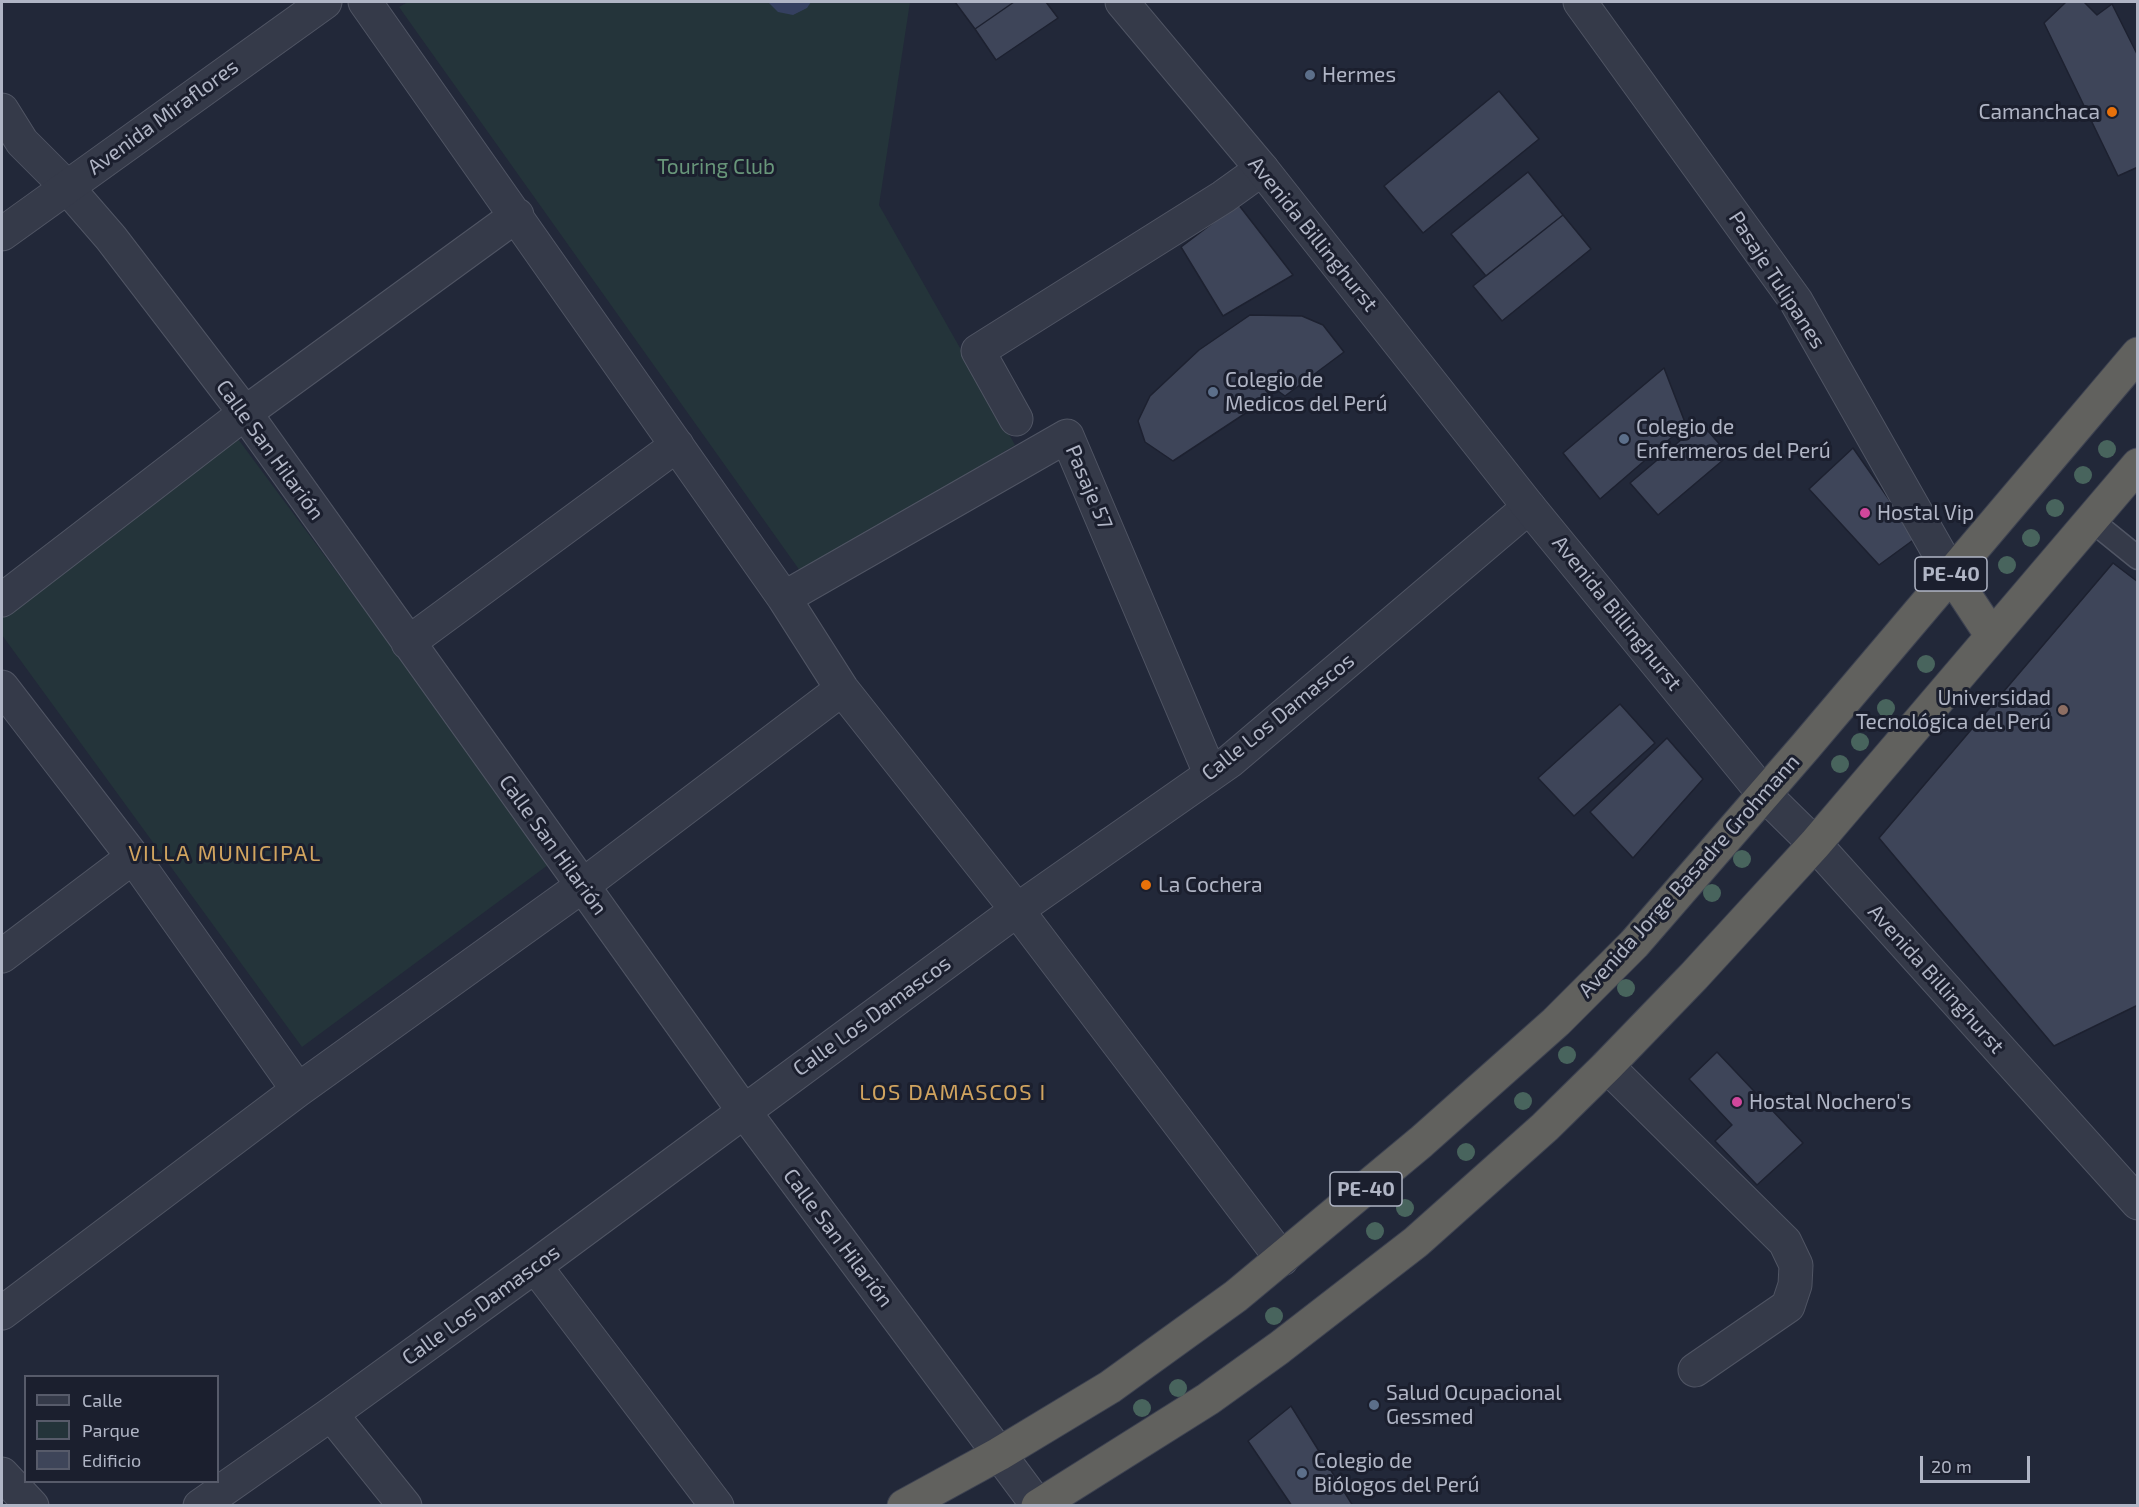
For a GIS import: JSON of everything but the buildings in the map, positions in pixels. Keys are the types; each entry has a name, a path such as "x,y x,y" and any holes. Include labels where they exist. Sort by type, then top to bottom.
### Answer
{"highway":[{"name":"Avenida Jorge Basadre Grohmann","path":"904,1506 999,1455 1110,1387 1236,1296 1421,1142 1556,1022 1634,944 2138,354"},
{"path":"1038,1506 1208,1399 1340,1303 1416,1242 1481,1185 1607,1066 1694,976 1815,844 2138,465"},
{"path":"1951,574 1992,636"}],"street":[{"name":"Avenida Miraflores","path":"2,234 325,2"},
{"path":"365,2 517,215 784,598 842,689 1017,910 1282,1259"},
{"name":"Pasaje Tulipanes","path":"1580,2 1796,301 1951,574"},
{"name":"Avenida Billinghurst","path":"1131,5 1529,507 1764,794 1815,844 2138,1203"},
{"name":"Calle San Hilarión","path":"2,110 22,142 66,186 111,238 245,413 743,1110 1038,1506"},
{"path":"1016,419 978,351 1223,197 1262,169"},
{"path":"2,600 245,413 517,215"},
{"name":"Pasaje 57","path":"784,598 1068,436 1210,773"},
{"path":"408,643 677,446"},
{"name":"Calle Los Damascos","path":"200,1506 535,1266 743,1110 1017,910 1230,761 1529,507"},
{"path":"2,687 133,857 298,1090"},
{"path":"2,1313 298,1090 582,886 842,689"},
{"path":"2,956 133,857"},
{"path":"1607,1066 1785,1242 1796,1265 1795,1285 1788,1306 1695,1370"},
{"path":"535,1266 717,1506"},
{"path":"331,1414 405,1506"},
{"path":"2,1474 32,1506"}],"lane":[{"path":"2091,520 2138,558"}],"green space":[{"name":"Touring Club","path":"408,2 910,2 879,205 1015,445 803,575 399,7"},
{"path":"238,439 552,862 302,1047 2,635 2,612"}],"water":[{"path":"768,2 811,2 807,8 793,15 778,12"}],"place":[{"name":"Hermes","path":"1310,75"},
{"name":"Camanchaca","path":"2112,112"},
{"name":"Colegio de Medicos del Perú","path":"1213,392"},
{"name":"Colegio de Enfermeros del Perú","path":"1624,439"},
{"name":"Hostal Vip","path":"1865,513"},
{"name":"Universidad Tecnológica del Perú","path":"2063,710"},
{"name":"La Cochera","path":"1146,885"},
{"name":"Hostal Nochero's","path":"1737,1102"},
{"name":"Salud Ocupacional Gessmed","path":"1374,1405"},
{"name":"Colegio de Biólogos del Perú","path":"1302,1473"}],"district":[{"name":"VILLA MUNICIPAL","path":"225,854"},
{"name":"LOS DAMASCOS I","path":"953,1093"}]}
